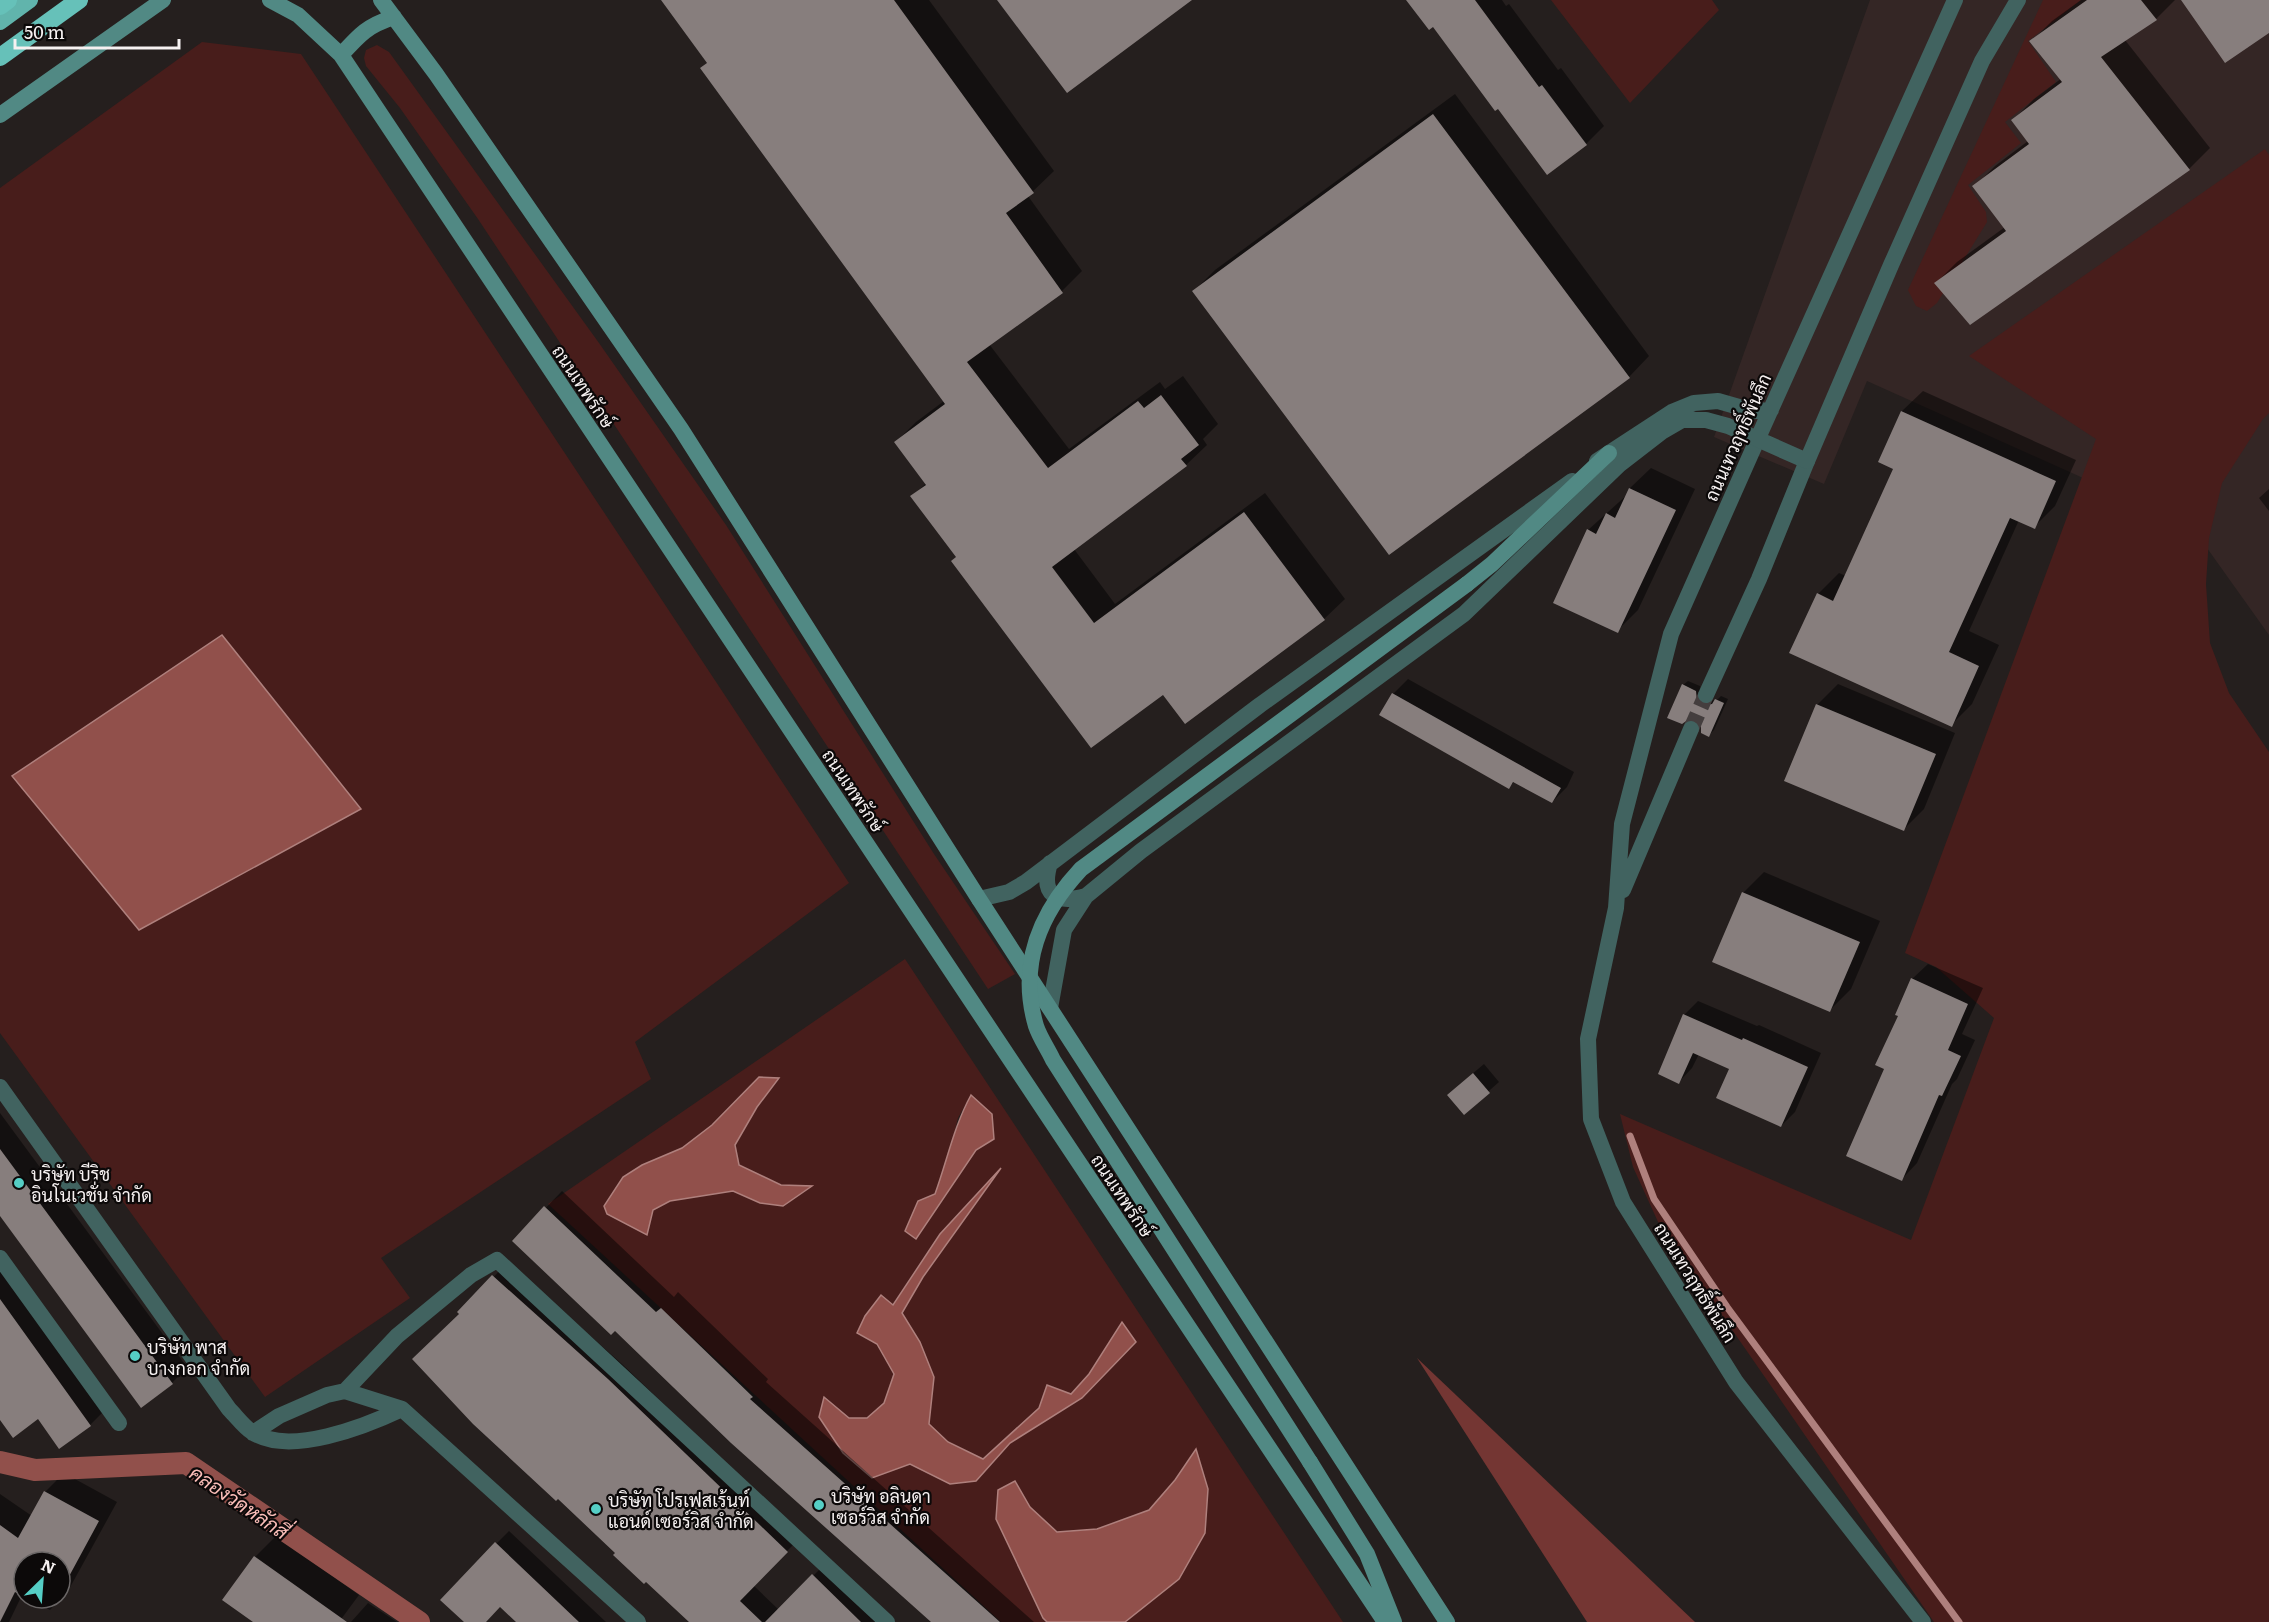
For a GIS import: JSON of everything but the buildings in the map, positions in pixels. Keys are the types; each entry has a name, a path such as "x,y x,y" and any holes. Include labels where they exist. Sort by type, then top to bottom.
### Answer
{"highway":[{"path":"0,6 8,0"},
{"path":"0,22 30,0"},
{"path":"0,57 78,0"}],"main road":[{"path":"142,15 157,0"},
{"path":"0,116 163,0"},
{"name":"ถนนเทพรักษ์","path":"270,0 298,15 341,55 1384,1622"},
{"path":"381,0 443,84 681,429 979,899 1447,1622"},
{"path":"341,55 363,31 376,23 394,17"},
{"path":"1394,1622 1367,1554 1053,1060 1034,1017 1030,994 1032,957 1041,926 1061,891 1081,869 1467,584 1492,564 1609,453"}],"street":[{"name":"ถนนเทวฤทธิ์พันลึก","path":"1923,1622 1736,1382 1623,1202 1591,1119 1588,1039 1616,908 1622,824 1671,634 1955,0"},
{"path":"1706,695 1759,579 1877,297 1982,61 2018,0"},
{"path":"979,899 1009,892 1026,882 1260,705 1449,571 1609,453 1672,412 1694,403 1718,400 1753,411 1771,410"},
{"path":"1050,1008 1064,930 1086,896 1141,851 1464,614 1619,465 1663,431 1682,420 1706,420 1758,438 1807,461"},
{"name":"ถนนเทวฤทธิ์พันลึก","path":"1616,908 1691,729"},
{"path":"1050,863 1046,886 1052,894 1073,900 1086,896"},
{"path":"0,1087 229,1409 253,1433 282,1443 312,1440 369,1425 402,1409"},
{"path":"0,1258 119,1423"},
{"path":"345,1391 396,1336 471,1275 497,1260 887,1622"},
{"path":"253,1433 279,1416 327,1395 345,1391 402,1409 638,1622"}],"shaded area":[{"path":"1551,0 1712,0 1719,10 1630,103"},
{"path":"1870,0 2269,0 2269,635 2192,527 1867,381 1824,484 1714,437"},
{"path":"2043,0 2081,0 2028,41 2056,82 2005,122 2021,143 1968,185 1986,212 1987,222 1937,303 1927,311 1916,306 1908,290"},
{"path":"202,42 301,54 849,883 635,1042 651,1079 381,1258 410,1298 265,1397 0,1033 0,188"},
{"path":"377,45 389,52 599,343 726,525 934,854 1015,974 988,989 478,219 400,108 366,66 364,58 366,50"},
{"path":"2265,149 2269,155 2269,413 2222,483 2209,538 2206,584 2210,643 2229,693 2269,752 2269,1622 1934,1622 1659,1224 1633,1167 1620,1114 1911,1240 1994,1018 1936,967 1905,953 2096,439 1969,356"},
{"path":"222,635 361,809 139,930 12,776"},
{"path":"905,959 1343,1622 1125,1622 1196,1450 1175,1480 1149,1510 1097,1529 1057,1532 1030,1507 1015,1481 996,1519 1043,1618 1047,1622 1001,1622 548,1204","holes":["779,1079 757,1107 735,1145 739,1165 781,1185 811,1186 759,1203 734,1191 670,1201 653,1210 647,1234 630,1224 623,1177 642,1165 682,1148","971,1095 976,1150 916,1239 905,1231 918,1201 935,1194 949,1155 958,1118","997,1174 923,1277 901,1313 920,1342 934,1377 929,1424 948,1442 983,1459 1039,1408 1047,1385 1071,1395 1089,1374 1122,1322 1136,1342 1082,1398 1010,1443 976,1481 950,1484 819,1417 825,1397 848,1418 867,1418 884,1403 894,1374 877,1344 857,1333 893,1305 940,1234"]},
{"path":"759,1077 779,1078 757,1107 735,1145 739,1165 781,1185 812,1186 783,1206 760,1203 733,1191 670,1201 653,1210 647,1235 607,1214 604,1206 623,1177 642,1165 682,1148 712,1125"},
{"path":"971,1095 992,1114 994,1139 976,1150 916,1239 905,1231 918,1201 935,1194 955,1131"},
{"path":"1001,1168 923,1277 902,1313 920,1342 934,1377 929,1424 948,1442 983,1459 1039,1408 1047,1385 1071,1394 1089,1374 1122,1322 1136,1342 1082,1398 1010,1443 976,1481 950,1484 910,1464 872,1478 843,1453 819,1417 824,1397 849,1418 867,1418 884,1403 894,1374 877,1344 857,1333 865,1316 881,1295 893,1305 940,1234"},
{"path":"1417,1358 1695,1622 1587,1622"},
{"path":"1196,1449 1208,1489 1205,1533 1179,1579 1125,1622 1047,1622 1043,1618 996,1519 998,1490 1015,1481 1030,1507 1057,1532 1097,1529 1149,1510 1175,1480"}],"waterway":[{"path":"1630,1136 1654,1199 1727,1307 1959,1622"},
{"name":"คลองวัดหลักสี่","path":"0,1462 35,1470 186,1463 419,1622"}],"tunnel":[{"path":"1691,729 1706,695"}],"place":[{"name":"บริษัท บีริช อินโนเวชั่น จำกัด","path":"19,1183"},
{"name":"บริษัท พาส บางกอก จำกัด","path":"135,1356"},
{"name":"บริษัท อลินดา เซอร์วิส จำกัด","path":"819,1505"},
{"name":"บริษัท โปรเฟสเร้นท์ แอนด์ เซอร์วิส จำกัด","path":"596,1509"}]}
